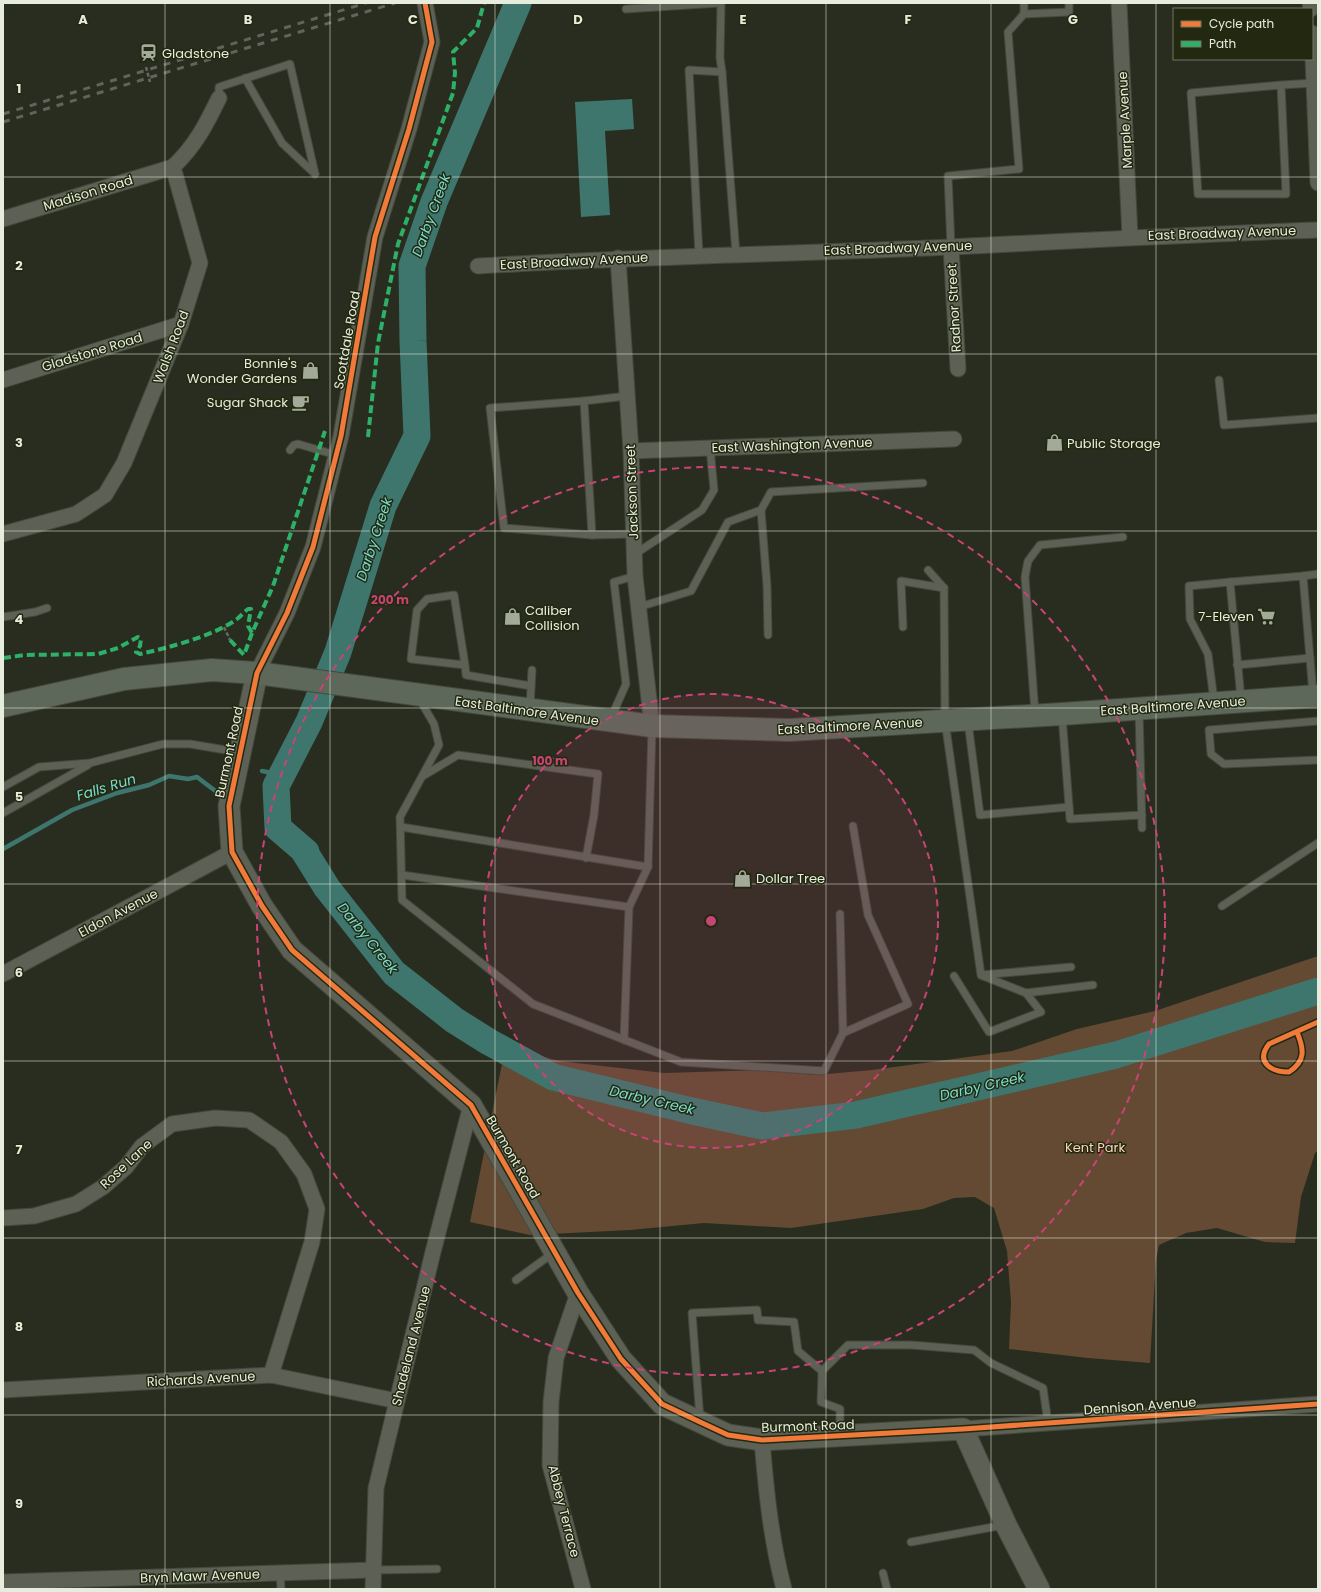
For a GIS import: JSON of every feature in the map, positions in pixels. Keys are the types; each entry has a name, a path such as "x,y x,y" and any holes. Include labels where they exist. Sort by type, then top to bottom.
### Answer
{"main road":[{"name":"East Baltimore Avenue","path":"3,706 124,679 212,670 267,675 610,722 652,726 790,730 1035,716 1214,702 1241,702 1315,696"}],"street":[{"name":"Scottdale Road","path":"267,675 287,613 313,547 341,436 375,237 409,129 432,42 425,3"},
{"name":"Marple Avenue","path":"1119,3 1130,237"},
{"path":"1313,58 1318,183"},
{"path":"173,167 189,152 204,129 219,98"},
{"name":"Madison Road","path":"3,219 173,167"},
{"name":"Walsh Road","path":"3,534 76,514 105,495 124,463 181,324 200,263 173,167"},
{"name":"East Broadway Avenue","path":"478,266 618,258 951,247 1130,237 1318,230"},
{"name":"Radnor Street","path":"951,247 958,369"},
{"name":"Jackson Street","path":"618,258 631,451 635,576 652,726"},
{"name":"Gladstone Road","path":"3,380 181,324"},
{"name":"East Washington Avenue","path":"631,451 954,439"},
{"name":"Burmont Road","path":"267,675 240,753 229,806 232,852 262,906 292,950 471,1105 578,1293 621,1359 662,1404 728,1435 762,1440 963,1429"},
{"name":"Eldon Avenue","path":"3,974 232,852"},
{"name":"Shadeland Avenue","path":"373,1589 376,1488 471,1105"},
{"name":"Rose Lane","path":"3,1218 34,1216 76,1204 103,1187 126,1168 142,1146 172,1124 214,1118 249,1120 281,1142 304,1174 318,1210 312,1242 271,1375"},
{"name":"Abbey Terrace","path":"578,1293 556,1358 551,1402 550,1465 583,1589"},
{"name":"Richards Avenue","path":"3,1390 271,1375 397,1401"},
{"name":"Dennison Avenue","path":"963,1429 1318,1404"},
{"path":"963,1429 1006,1525 1039,1589"},
{"path":"762,1440 768,1505 778,1566 784,1589"},
{"name":"Bryn Mawr Avenue","path":"3,1582 373,1570"}],"lane":[{"path":"626,9 720,3 720,58 736,254"},
{"path":"951,247 948,176 1019,169 1008,32 1024,14 1024,3"},
{"path":"1024,14 1069,12 1068,3"},
{"path":"219,98 219,86 290,64 315,174 282,143 245,78"},
{"path":"699,255 689,70 722,72"},
{"path":"1281,85 1286,194 1198,194 1191,93 1281,85 1314,83"},
{"path":"1219,380 1224,425 1318,418"},
{"path":"627,396 584,401 490,408 504,528 592,535 634,534"},
{"path":"584,401 592,535"},
{"path":"290,450 294,445 298,444 336,455"},
{"path":"634,554 702,510 714,490 710,448"},
{"path":"768,635 761,510 771,492 923,483"},
{"path":"639,607 691,591 728,522 761,510"},
{"path":"1035,716 1025,577 1028,561 1040,545 1123,537"},
{"path":"928,570 944,588 945,721 980,975"},
{"path":"1214,702 1208,654 1190,619 1189,586 1318,574"},
{"path":"610,722 626,684 614,582 635,576"},
{"path":"1303,576 1315,696"},
{"path":"903,628 901,581 944,588"},
{"path":"1230,582 1241,702"},
{"path":"464,665 411,659 417,610 427,599 454,595 466,675 531,686"},
{"path":"3,617 35,612 47,608"},
{"path":"1238,665 1310,658"},
{"path":"530,711 532,670"},
{"path":"418,696 434,724 439,745 400,817 402,900 533,1004 681,1062 824,1070 844,1033 840,914"},
{"path":"1138,709 1142,828"},
{"path":"1062,714 1070,819 1142,815"},
{"path":"968,720 980,815 1069,807"},
{"path":"1318,721 1209,730 1212,754 1224,764 1318,760"},
{"path":"624,1040 629,907 648,867 652,726"},
{"path":"3,787 39,767 90,764 163,744 190,744 240,753"},
{"path":"422,776 458,755 598,774 594,816 586,858"},
{"path":"3,813 90,764"},
{"path":"844,1033 908,1004 868,915 853,826"},
{"path":"400,827 648,867"},
{"path":"1222,906 1318,843"},
{"path":"402,875 629,907"},
{"path":"980,975 1071,967"},
{"path":"980,975 1026,993 1094,985"},
{"path":"954,976 989,1032 1041,1012 1026,993"},
{"path":"516,1280 555,1252"},
{"path":"700,1422 692,1313 757,1310 758,1320 794,1322 798,1351 822,1371"},
{"path":"840,1436 840,1409 821,1402 822,1371 848,1345 911,1345 974,1350 991,1363 1043,1388 1048,1423"},
{"path":"911,1542 1006,1525"},
{"path":"373,1570 437,1569"},
{"path":"280,1573 281,1589"},
{"path":"883,1573 887,1589"}],"path":[{"path":"146,67 150,82"},
{"path":"224,626 230,640"}],"green space":[{"name":"Kent Park","path":"1318,956 1318,1151 1315,1153 1301,1197 1295,1243 1265,1242 1217,1228 1186,1233 1159,1245 1156,1260 1150,1363 1009,1349 1011,1302 1007,1251 994,1208 975,1197 954,1198 923,1209 791,1228 704,1223 630,1230 530,1235 470,1222 506,1044 519,1050 559,1061 664,1073 763,1070 816,1075 872,1070 1012,1051 1077,1029 1155,1011"}],"water":[{"path":"632,99 634,129 605,131 610,215 581,217 575,102"}],"waterway":[{"name":"Darby Creek","path":"518,3 434,202 412,266 413,341 417,436 383,506 338,652 309,722 276,786 278,828 306,852 304,851 327,888 394,973 454,1020 489,1042 553,1077 692,1111 762,1126 856,1115 1116,1055 1318,991"},
{"path":"262,771 282,775"},
{"name":"Falls Run","path":"3,849 72,810 117,793 149,785 169,776 188,779 197,777 218,793"}],"railway":[{"path":"3,114 366,3"},
{"path":"3,122 395,3"}],"marked path":[{"path":"368,437 378,343 398,244 453,93 455,73 453,52 477,28 484,3"},
{"path":"3,658 25,655 98,654 118,648 138,637 141,639 140,646 136,652 140,654 176,645 216,631 237,619 248,609 251,609 248,626 252,633 273,586 325,431"},
{"path":"230,640 244,655 252,633"}],"cycle path":[{"path":"425,3 432,42 409,129 375,237 341,436 313,547 287,613 257,673 229,806 232,852 262,906 292,950 471,1105 578,1293 621,1359 662,1404 700,1422 728,1435 762,1440 963,1429 1318,1404"},
{"path":"1297,1032 1301,1044 1302,1054 1301,1059 1295,1068 1289,1072 1282,1072 1267,1065 1264,1061 1264,1056 1265,1050 1269,1044 1318,1022"}],"place":[{"name":"Gladstone","path":"149,53"},
{"name":"Bonnie's Wonder Gardens","path":"310,370"},
{"name":"Sugar Shack","path":"301,402"},
{"name":"Public Storage","path":"1054,443"},
{"name":"7-Eleven","path":"1267,616"},
{"name":"Caliber Collision","path":"512,617"},
{"name":"Dollar Tree","path":"743,878"}]}
